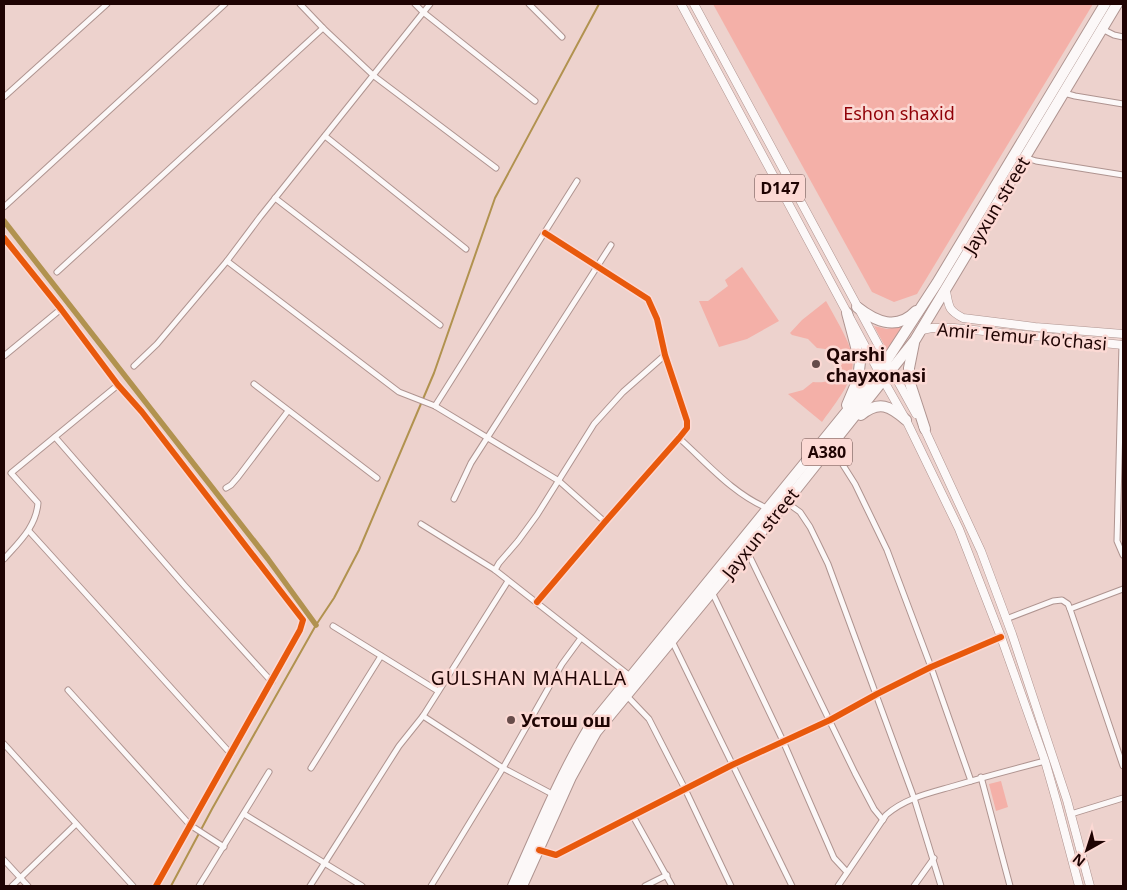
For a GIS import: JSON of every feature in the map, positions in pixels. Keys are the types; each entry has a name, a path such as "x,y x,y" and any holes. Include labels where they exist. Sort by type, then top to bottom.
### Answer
{"highway":[{"name":"Jayxun street","path":"513,886 570,761 590,728 767,508 845,421 882,376 1105,4"},
{"name":"Jayxun street","path":"889,365 915,340 922,330 1116,4"},
{"path":"857,307 869,317 882,322 895,322 912,316 927,299"},
{"path":"845,421 858,379 860,362 847,313"},
{"path":"915,340 909,368 909,380 925,429"},
{"path":"845,421 875,406 885,406 894,409 906,420"},
{"name":"Jayxun street","path":"522,886 580,758 596,732 831,446 845,421"}],"main road":[{"name":"D147","path":"681,4 882,376"},
{"name":"D147","path":"694,4 889,365"},
{"name":"Amir Temur ko'chasi","path":"946,290 949,308 963,318 1035,327 1123,334"},
{"name":"Amir Temur ko'chasi","path":"922,330 954,328 1122,344"},
{"path":"889,365 925,429 981,551 1062,786 1090,886"},
{"path":"882,376 906,420 959,529 1001,637 1045,761 1079,886"},
{"path":"1053,789 1062,786"}],"street":[{"path":"4,97 107,4"},
{"path":"4,207 225,4"},
{"path":"300,4 374,76 496,168"},
{"path":"415,4 534,101"},
{"path":"134,366 157,344 227,261 430,4"},
{"path":"529,4 562,37"},
{"path":"57,272 323,28"},
{"path":"1102,29 1123,37"},
{"path":"1064,93 1123,104"},
{"path":"325,136 466,249"},
{"path":"1024,158 1123,175"},
{"path":"435,406 577,181"},
{"path":"275,198 440,325"},
{"path":"537,602 687,428 687,421 665,355 657,319 648,299 545,233"},
{"path":"4,238 303,620 300,630 272,682 192,826 156,886"},
{"path":"454,499 471,463 611,245"},
{"path":"227,261 399,392 435,406 559,481 604,522"},
{"path":"4,356 60,309"},
{"path":"1122,344 1117,541 1123,555"},
{"path":"495,570 537,515 594,424 623,392 665,355"},
{"path":"254,384 377,478"},
{"path":"4,558 29,531 37,512 38,504 11,474 118,385"},
{"path":"226,488 238,477 288,411"},
{"path":"56,437 184,585 272,682"},
{"path":"679,438 740,492 754,503 767,508"},
{"path":"831,446 855,484 887,550 971,781"},
{"path":"786,502 800,512 810,527 828,564 914,798 934,858 941,886"},
{"path":"420,524 495,570 630,676"},
{"path":"29,531 231,754"},
{"path":"746,550 855,774 874,809 883,820"},
{"path":"310,886 399,746 423,716 508,581"},
{"path":"1070,609 1123,589"},
{"path":"712,592 783,741 834,858 847,872"},
{"path":"1006,619 1053,601 1062,600 1068,604 1123,766"},
{"path":"333,626 438,691"},
{"path":"539,850 556,855 685,789 830,720 931,667 1001,637"},
{"path":"431,886 503,768 562,664 581,638"},
{"path":"671,641 792,886"},
{"path":"311,768 381,656"},
{"path":"68,690 192,826 224,847"},
{"path":"627,696 649,719 685,789 730,886"},
{"path":"423,716 503,768 554,795"},
{"path":"4,744 133,886"},
{"path":"838,886 883,820 895,806 914,798 1045,761"},
{"path":"199,886 269,772"},
{"path":"981,778 1010,886"},
{"path":"1071,814 1123,798"},
{"path":"244,814 362,886"},
{"path":"633,816 672,886"},
{"path":"12,886 76,824"},
{"path":"914,886 934,858"},
{"path":"4,860 28,886"},
{"path":"645,886 666,876"}],"green space":[{"name":"Eshon shaxid","path":"713,4 1093,4 917,294 894,302 872,292"},
{"path":"742,267 779,321 747,339 719,347 699,301 708,301 728,286 725,280"},
{"path":"826,301 846,338 853,363 846,388 822,422 788,394 803,390 813,382 827,381 832,378 838,369 836,357 833,350 817,348 808,339 790,333 802,320"},
{"path":"908,324 888,352 874,326 887,329"},
{"path":"1001,781 1008,807 996,811 989,784"}],"waterway":[{"path":"171,886 212,809 316,625 334,598 359,550 434,373 495,198 599,4"},
{"path":"4,221 268,559 316,625"}],"cycle path":[{"path":"537,602 687,428 687,421 665,355 657,319 648,299 545,233"},
{"path":"4,238 303,620 300,630 156,886"},
{"path":"539,850 556,855 732,765 830,720 931,667 1001,637"}],"place":[{"name":"Qarshi chayxonasi","path":"816,364"},
{"name":"Устош ош","path":"511,720"}],"district":[{"name":"GULSHAN MAHALLA","path":"529,678"}]}
